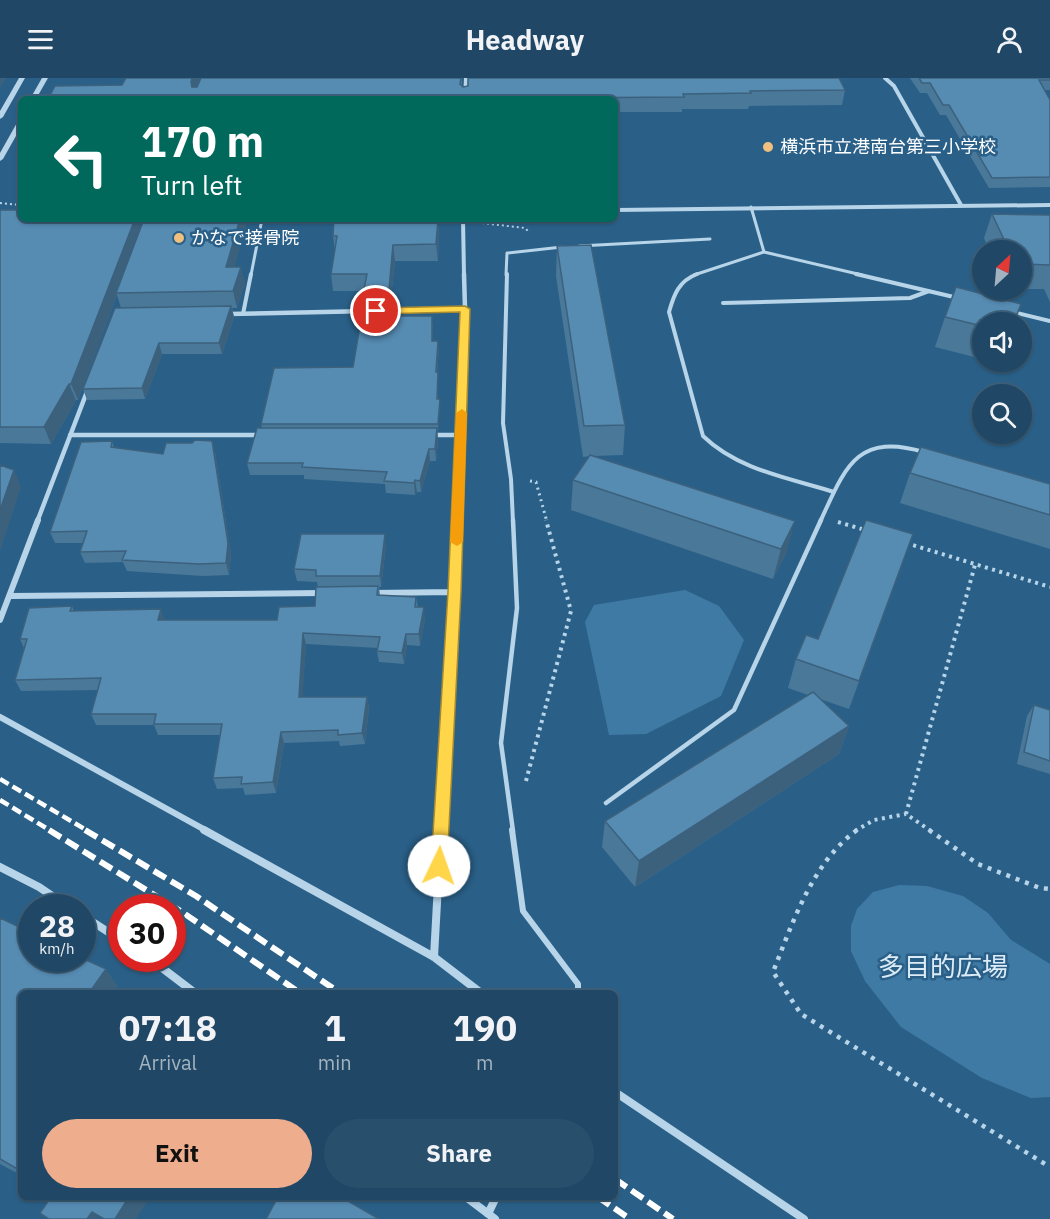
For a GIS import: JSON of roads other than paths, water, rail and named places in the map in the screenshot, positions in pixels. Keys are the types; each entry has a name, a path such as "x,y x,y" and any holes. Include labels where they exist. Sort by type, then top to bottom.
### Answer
{"street":[{"path":"0,117 22,78"},
{"path":"35,96 45,78"},
{"path":"465,96 466,78"},
{"path":"885,78 894,86 960,205"},
{"path":"0,159 18,126"},
{"path":"618,210 1050,205"},
{"path":"434,957 461,435 465,309 463,222"},
{"path":"220,314 465,309"},
{"path":"0,620 91,380"},
{"path":"70,435 272,435"},
{"path":"425,435 461,435"},
{"path":"358,593 454,592"},
{"path":"10,596 334,593"},
{"path":"0,717 434,957 477,990"},
{"path":"0,867 48,894"},
{"path":"167,972 191,990"},
{"path":"618,1094 804,1219"},
{"path":"469,1200 489,1217 495,1200"}],"lane":[{"path":"751,207 764,252"},
{"path":"243,314 261,222"},
{"path":"575,246 710,239"},
{"path":"564,247 507,253 503,423 511,479 517,608 501,743 524,910 578,984 578,990"},
{"path":"834,492 732,459 711,446 704,436 669,312 674,293 687,278 716,266 764,252 963,299"},
{"path":"723,303 910,298 930,291"},
{"path":"1006,310 1050,321"},
{"path":"606,803 734,710 834,492 855,458 873,447 902,445 936,455"}],"railway":[{"path":"0,779 88,831"},
{"path":"0,800 51,831"},
{"path":"49,830 182,912 296,990"},
{"path":"85,830 196,896 336,990"},
{"path":"618,1181 673,1219"},
{"path":"602,1200 630,1219"}],"place":[{"name":"横浜市立港南台第三小学校","path":"768,147"},
{"name":"かなで接骨院","path":"179,238"}],"park label":[{"name":"多目的広場","path":"943,967"}]}
